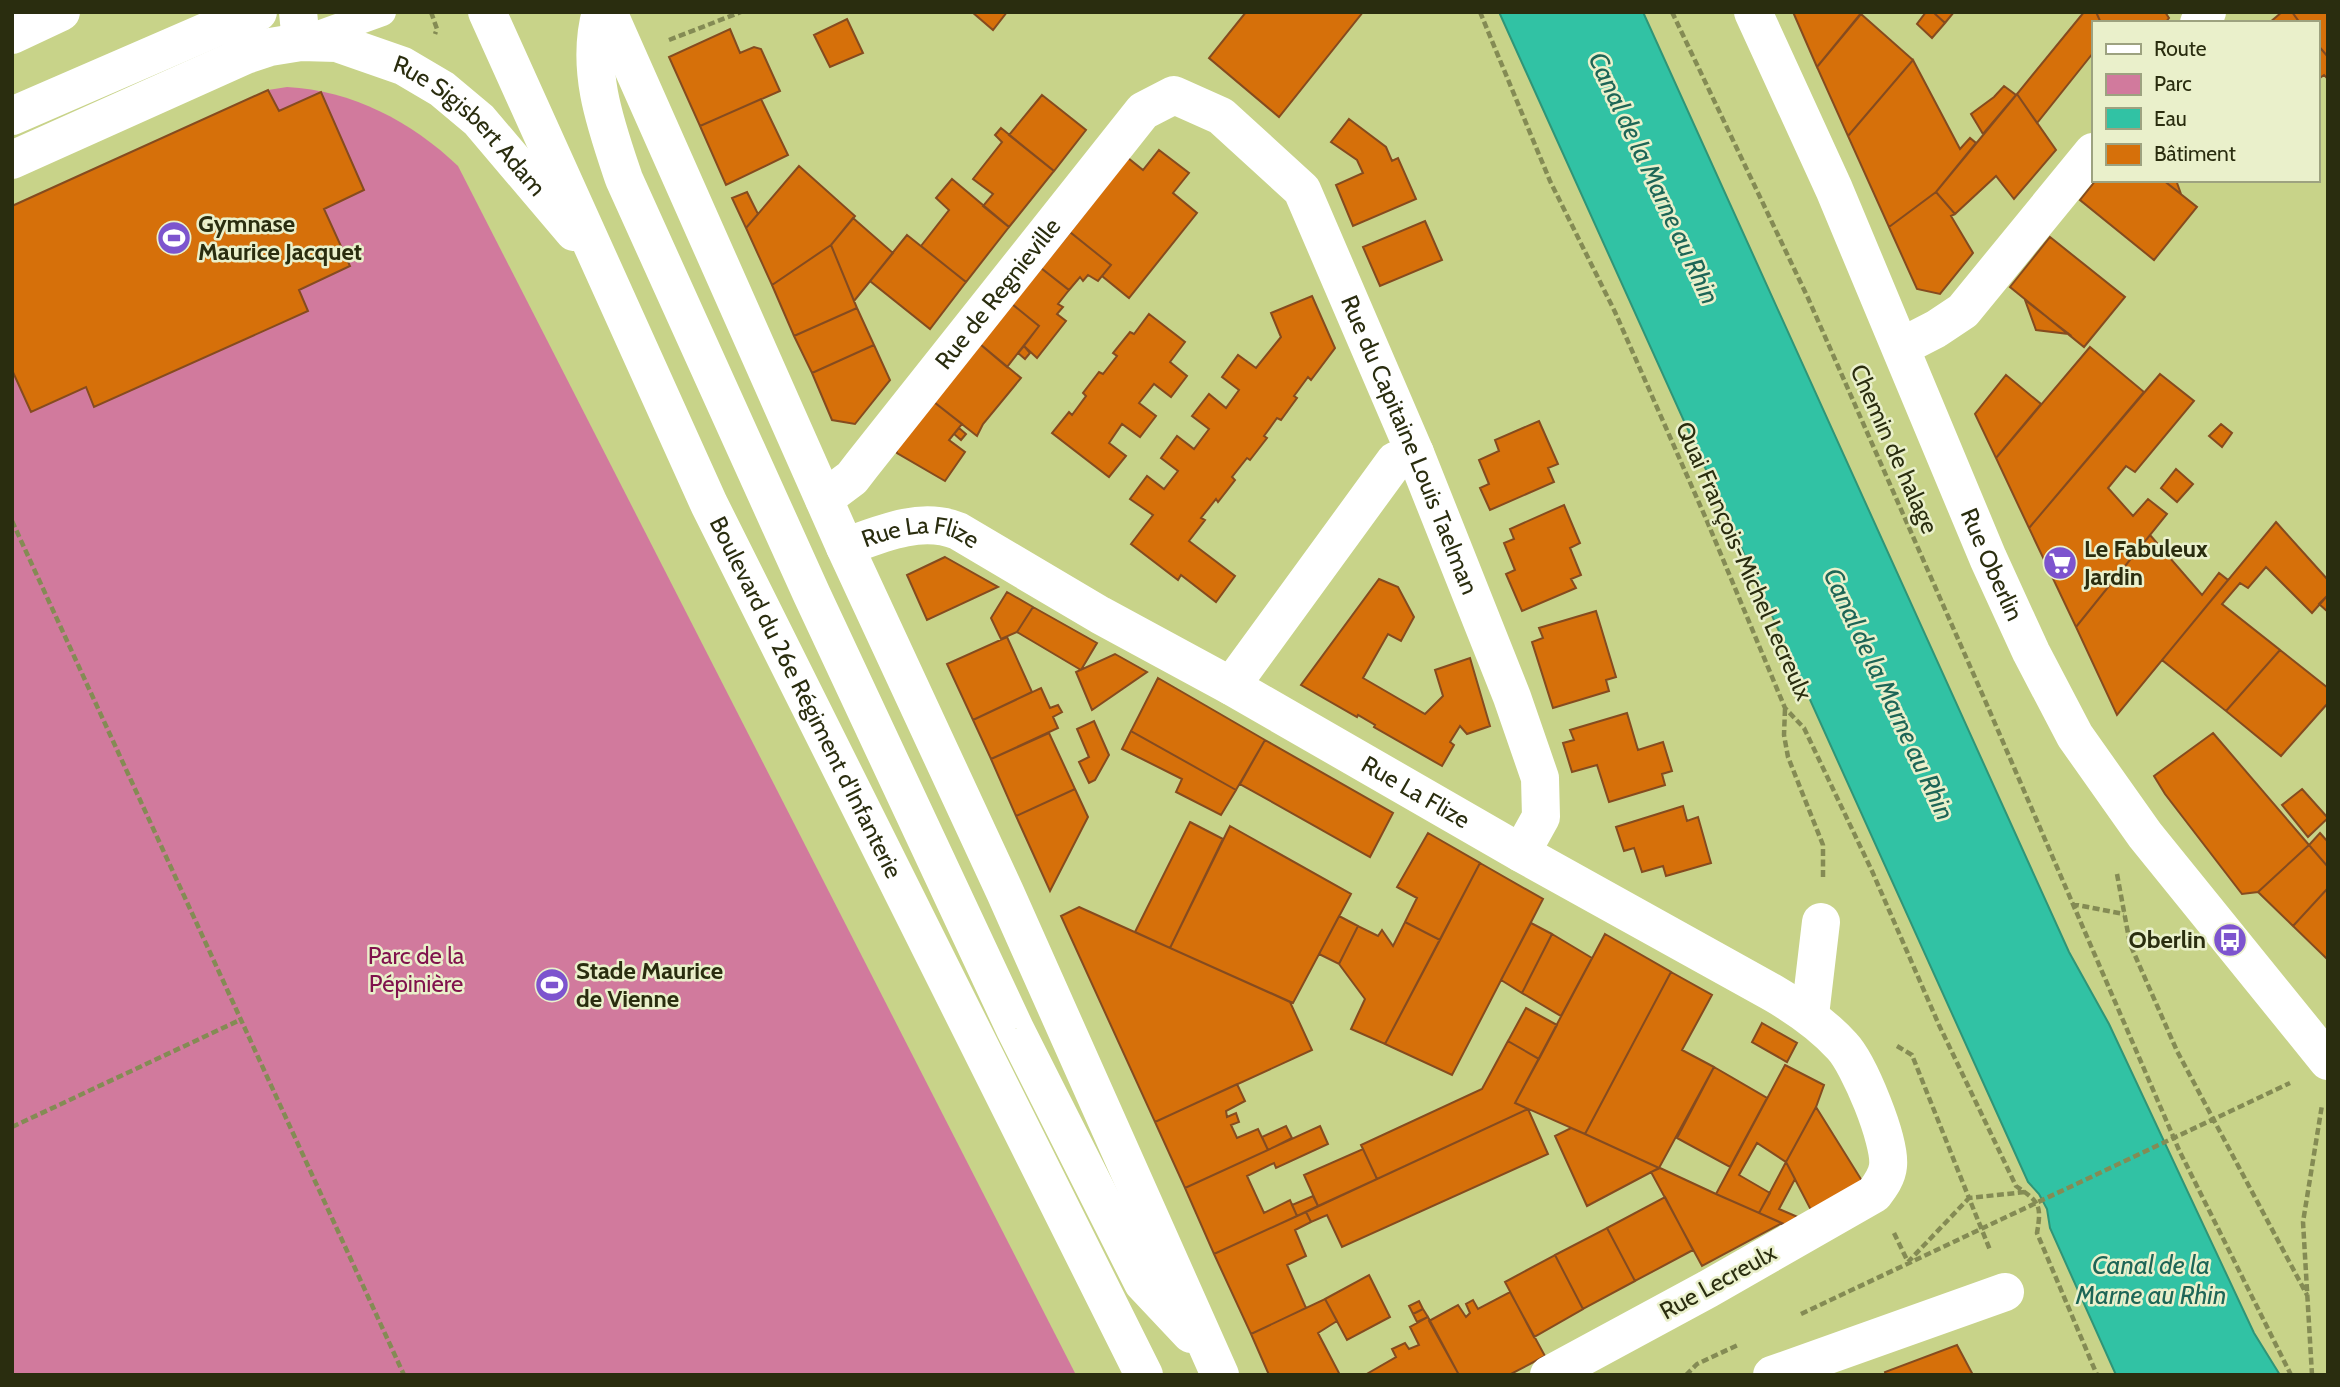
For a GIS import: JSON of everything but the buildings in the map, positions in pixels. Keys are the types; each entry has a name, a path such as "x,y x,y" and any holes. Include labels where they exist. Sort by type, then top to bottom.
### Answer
{"main road":[{"path":"12,34 61,12"},
{"path":"12,116 258,12"},
{"name":"Boulevard du 26e Régiment d'Infanterie","path":"487,12 709,504 1144,1375"},
{"path":"601,12 596,28 595,64 609,134 624,179 812,594 1015,1029 1143,1283 1216,1365"},
{"path":"608,12 845,547 999,880 1216,1365"},
{"name":"Rue Oberlin","path":"1753,12 1833,189 2010,605 2075,736 2159,853 2324,1059"},
{"name":"Rue Sigisbert Adam","path":"12,160 246,55 270,47 300,27 403,66 442,89 479,120 604,269"},
{"name":"Rue de Regnieville","path":"824,499 852,478 1143,111 1174,94"},
{"name":"Rue du Capitaine Louis Taelman","path":"1174,94 1221,116 1302,190 1415,453 1512,697 1540,778 1541,817 1521,853"},
{"path":"1901,347 1963,311 2092,153"},
{"path":"1231,686 1395,461 1415,453"},
{"name":"Rue La Flize","path":"845,547 884,533 920,525 947,527 1231,686 1824,1028 1845,1048 1874,1106 1887,1144 1889,1166 1883,1183"},
{"path":"1821,922 1824,1028"},
{"name":"Rue Lecreulx","path":"1549,1375 1708,1289 1874,1194 1883,1183"},
{"path":"1772,1375 2005,1292"}],"lane":[{"path":"300,27 382,12"}],"path":[{"path":"626,57 741,12"},
{"name":"Quai François-Michel Lecreulx","path":"1480,12 1550,181 1615,312 1785,708 1804,728 1872,871 1939,1025 2017,1186 2033,1196 2041,1211 2037,1233 2096,1375"},
{"name":"Chemin de halage","path":"1672,12 1808,298 2179,1150 2291,1375"},
{"path":"12,521 404,1375"},
{"path":"1785,708 1784,735 1788,757 1823,845 1821,922"},
{"path":"2072,904 2124,914 2130,944 2177,1051 2307,1295"},
{"path":"12,1127 242,1019"},
{"path":"1824,1028 1891,1043 1912,1055 1983,1230 2005,1292"},
{"path":"2312,1375 2302,1222 2324,1059"},
{"path":"1796,1316 2278,1090"},
{"path":"1908,1262 1969,1198 2025,1192"},
{"path":"1686,1375 1697,1364 1747,1340"}],"green space":[{"name":"Parc de la Pépinière","path":"287,87 335,94 380,111 421,136 458,166 1076,1375 12,1375 12,206 268,90"}],"water":[{"name":"Canal de la Marne au Rhin","path":"1499,12 1643,12 2069,952 2109,1024 2254,1333 2280,1375 2116,1375 2050,1228 2047,1209 2028,1182"}],"place":[{"name":"Gymnase Maurice Jacquet","path":"174,238"},
{"name":"Le Fabuleux Jardin","path":"2060,563"},
{"name":"Oberlin","path":"2230,940"},
{"name":"Stade Maurice de Vienne","path":"552,985"}]}
